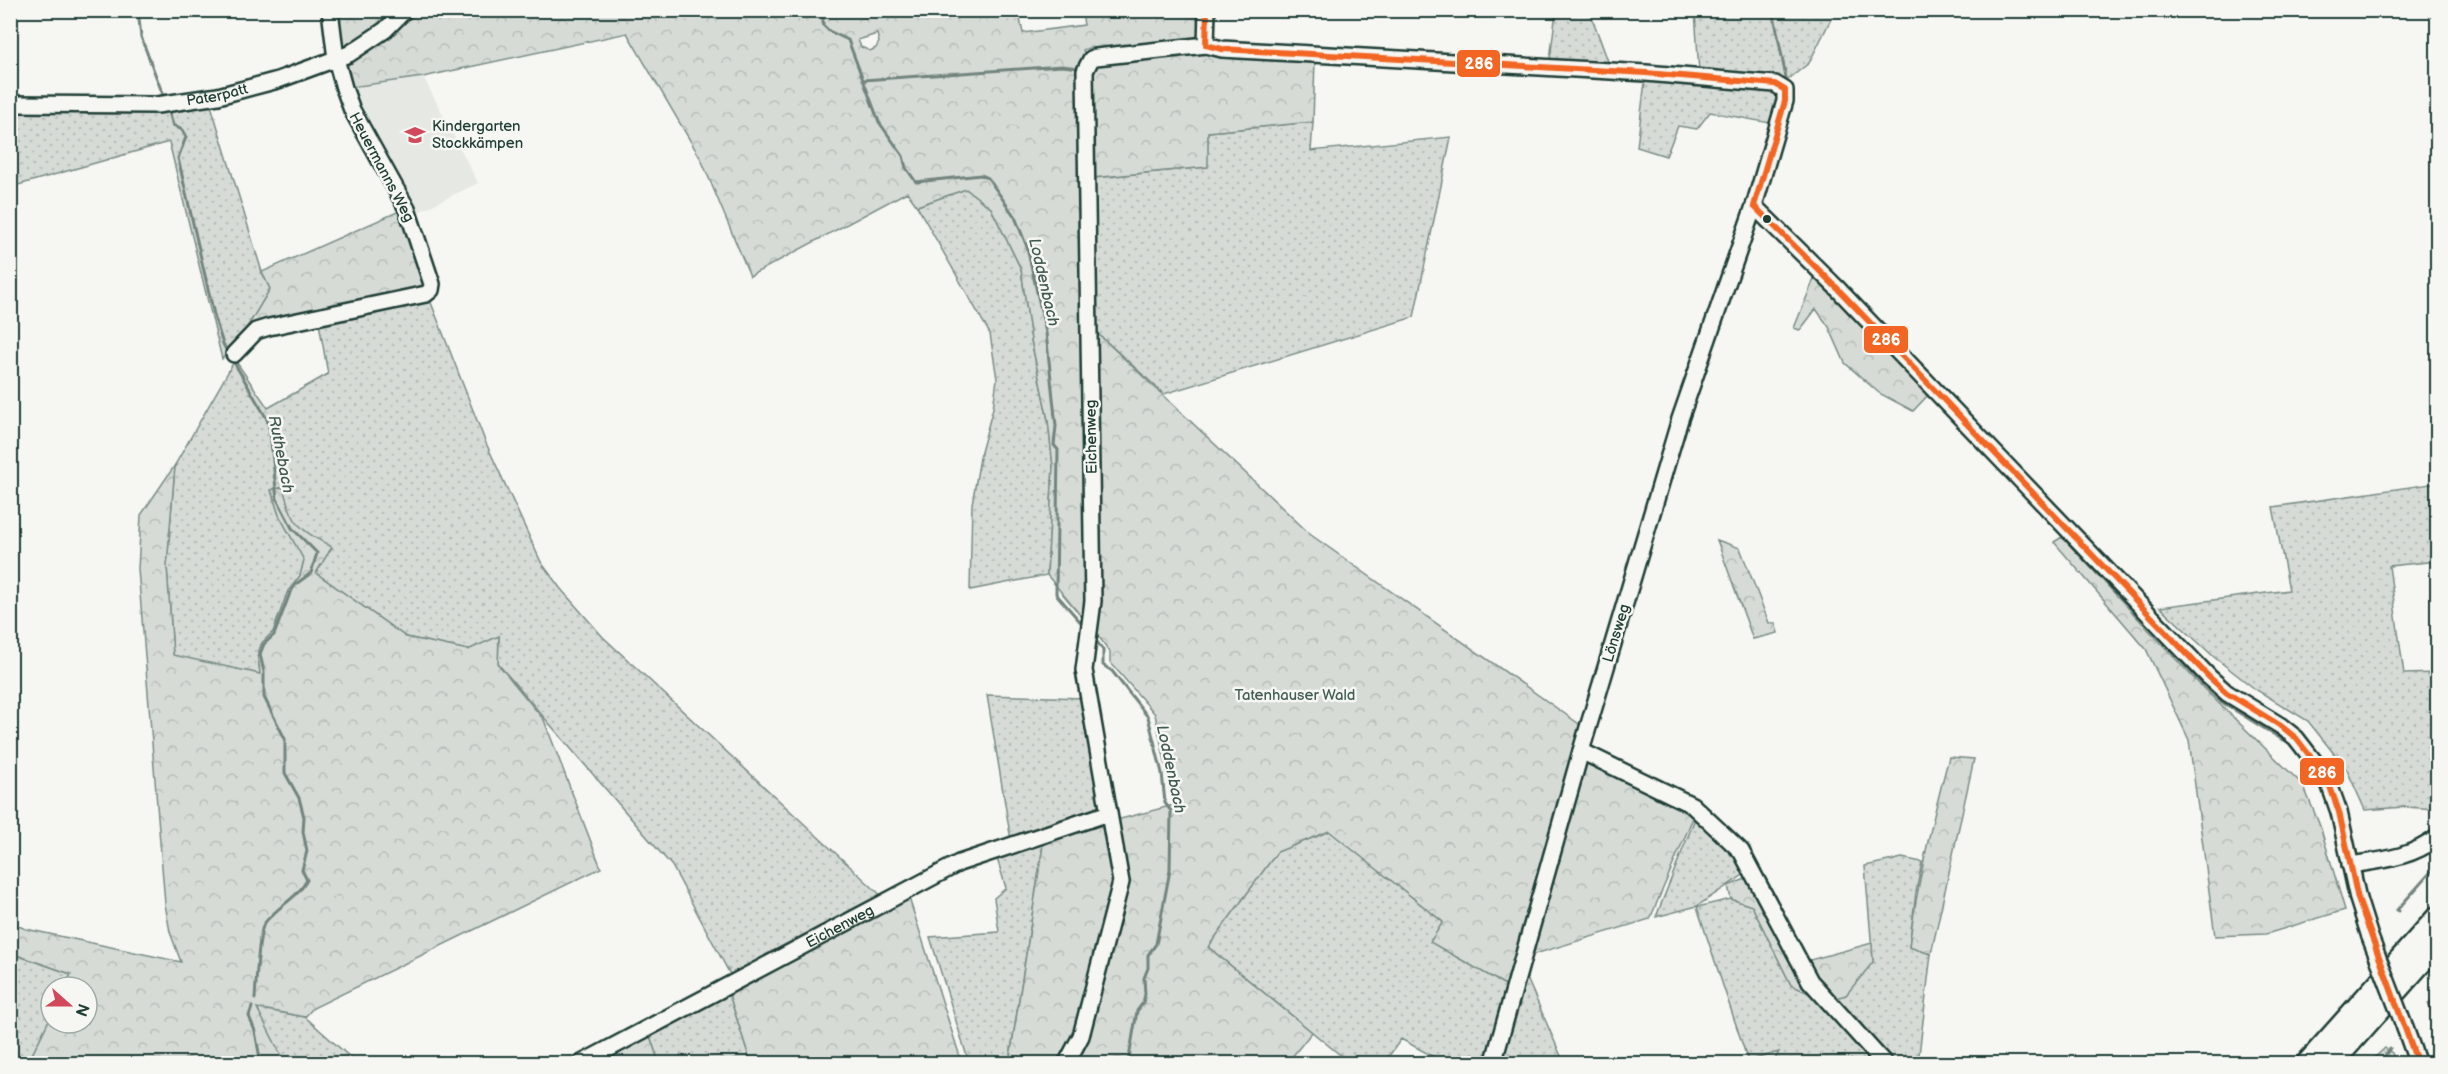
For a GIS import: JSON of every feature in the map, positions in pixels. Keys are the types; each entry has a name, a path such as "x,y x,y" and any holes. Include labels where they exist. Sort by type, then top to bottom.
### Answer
{"highway":[{"path":"2307,1064 2438,917"},
{"path":"2331,1064 2438,943"}],"street":[{"name":"Heuermanns Weg","path":"234,354 256,331 268,327 426,294 431,290 432,284 407,209 352,110 336,59 330,10"},
{"name":"Paterpatt","path":"10,104 165,104 218,96 279,80 336,59 361,47 385,30 405,10"},
{"path":"1206,10 1206,45"},
{"name":"Eichenweg","path":"1066,1064 1081,1036 1121,882 1084,670 1093,602 1085,71 1091,59 1206,45"},
{"name":"Lönsweg","path":"1206,45 1222,49 1634,73 1775,84 1785,90 1785,101 1754,206 1680,420 1581,752 1493,1064"},
{"path":"1754,206 1836,287 2209,676 2227,693 2281,726 2307,751 2326,778 2334,795 2370,937 2418,1064"},
{"path":"1581,752 1692,805 1741,851 1810,981 1885,1064"},
{"name":"Eichenweg","path":"580,1064 959,863 1108,813"},
{"path":"2350,864 2384,861 2409,855 2438,837"}],"shaded area":[{"name":"Kindergarten Stockkämpen","path":"414,59 478,183 416,213 351,87 345,69"}],"green space":[{"path":"921,10 922,14 938,10 1018,10 1023,33 1084,25 1082,12 1085,11 1201,11 1201,32 1197,39 1096,50 1091,47 1083,50 1085,56 1086,622 1047,575 1053,467 1048,420 1031,340 1021,269 991,208 966,189 917,206 907,192 750,276 701,159 627,33 423,77 351,87 344,66 336,11","holes":["877,34 879,42 876,48 870,51 861,47 858,40"]},
{"path":"1556,11 1573,11 1591,15 1609,64 1550,60"},
{"path":"1695,11 1835,11 1809,63 1786,81 1699,72"},
{"path":"1204,53 1315,60 1313,122 1208,132 1208,167 1091,178 1089,82 1097,65 1104,62"},
{"path":"1645,81 1771,88 1779,97 1770,123 1710,112 1697,129 1678,126 1666,156 1637,147"},
{"path":"210,102 262,272 270,289 242,336 222,359 169,142 11,187 10,109"},
{"path":"1313,122 1311,151 1451,137 1414,317 1164,394 1097,333 1095,178 1207,167 1208,132"},
{"path":"966,189 991,208 1021,269 1031,340 1048,420 1053,467 1047,575 970,590 972,504 997,379 990,334 917,206"},
{"path":"404,209 427,283 421,291 242,336 270,289 262,272"},
{"path":"1816,274 1931,392 1913,411 1879,393 1845,363 1829,327 1816,309 1800,330 1794,328"},
{"path":"430,300 485,441 541,562 560,588 603,637 885,899 732,978 672,866 498,664 499,637 468,650 406,637 316,573 331,547 303,531 271,490 279,515 304,560 300,576 288,591 273,632 262,643 258,653 260,674 173,656 167,566 175,465 235,360 268,408 328,374 319,323"},
{"name":"Tatenhauser Wald","path":"1092,333 1097,333 1311,535 1582,726 1509,987 1430,942 1443,922 1329,831 1277,852 1208,947 1312,1032 1287,1063 1009,1064 1044,839 1174,805 1155,714 1110,662 1110,652 1094,630"},
{"path":"175,465 167,566 173,655 260,674 258,653 262,643 273,632 288,591 300,576 304,560 279,515 271,490 283,487 290,510 298,524 332,547 316,573 406,637 468,650 499,636 498,664 544,720 601,868 313,1008 305,1017 257,1008 285,1063 28,1063 42,1035 99,1035 99,975 71,975 11,953 11,923 26,929 181,962 170,932 165,904 138,569 141,515"},
{"path":"2437,483 2437,561 2389,566 2404,674 2437,673 2437,809 2404,807 2365,810 2347,770 2308,721 2255,689 2214,657 2160,607 2289,590 2273,507"},
{"path":"2062,537 2201,686 2303,785 2320,826 2345,910 2266,934 2215,936 2189,740 2146,649 2054,542"},
{"path":"1717,540 1740,548 1769,623 1775,623 1778,633 1753,639"},
{"path":"987,695 1083,698 1102,801 1095,810 1011,840"},
{"path":"1587,757 1695,813 1650,919 1532,955"},
{"path":"1949,757 1974,759 1931,954 1909,947 1926,851"},
{"path":"1696,816 1738,853 1749,871 1697,906 1656,917"},
{"path":"1330,831 1443,922 1431,942 1509,987 1486,1063 1445,1063 1401,1039 1384,1063 1350,1063 1208,947 1277,852"},
{"path":"1044,839 1009,1063 969,1063 930,937 999,932 994,898 1006,888 996,855"},
{"path":"1902,858 1922,862 1909,947 1931,954 1918,1063 1887,1063 1830,1000 1873,962 1865,866"},
{"path":"1748,878 1803,962 1872,943 1873,962 1846,995 1826,1001 1791,985 1752,906 1731,899 1728,886"},
{"path":"909,898 962,1063 751,1063 728,991"},
{"path":"1731,899 1752,906 1791,985 1826,1001 1883,1063 1773,1063 1779,1052 1748,1061 1697,907"},
{"path":"10,953 71,974 39,975 39,1035 42,1035 28,1063 11,1063"},
{"path":"1526,976 1564,1063 1502,1063"},
{"path":"728,991 751,1063 659,1063 649,1033"},
{"path":"256,1008 305,1017 351,1058 338,1063 285,1063"},
{"path":"649,1033 659,1063 592,1064"},
{"path":"2385,1048 2392,1053 2397,1063 2369,1063"}],"waterway":[{"name":"Ruthebach","path":"138,10 141,37 165,100"},
{"name":"Loddenbach","path":"823,10 823,25 829,31 848,40 879,122 903,156 906,168 916,182 981,175 988,178 1015,217 1027,247 1046,333 1056,426 1054,445 1058,450 1056,594 1084,626"},
{"path":"1773,10 1786,78"},
{"path":"863,80 1062,66 1079,68"},
{"path":"1092,82 1093,75"},
{"name":"Ruthebach","path":"168,109 173,125 182,130 186,137 178,158 215,319 229,355"},
{"name":"Ruthebach","path":"235,364 267,419 277,499 292,528 317,553 311,573 296,584 290,593 274,635 264,644 260,654 264,672 264,697 285,739 285,773 299,798 304,817 303,832 307,851 302,870 307,880 303,887 264,924 259,948 255,999"},
{"path":"2151,628 2220,701 2283,740"},
{"name":"Loddenbach","path":"1094,638 1103,650 1103,665 1112,671 1148,717 1162,773 1165,803 1171,811 1170,870 1156,944 1148,955 1143,1003 1137,1011 1129,1058 1123,1064"},
{"path":"2399,911 2397,910 2438,864"},
{"path":"2438,994 2429,1004 2438,1025"},
{"name":"Ruthebach","path":"252,1007 249,1016 255,1031 261,1064"},
{"path":"2380,1064 2390,1048"}],"transit line":[{"name":"286","path":"1207,10 1206,45 1222,49 1646,73 1775,84 1785,90 1785,101 1754,206 1836,287 2209,677 2227,693 2281,726 2296,738 2327,778 2339,812 2358,899 2418,1064"}],"place":[{"name":"Kindergarten Stockkämpen","path":"415,135"}]}
